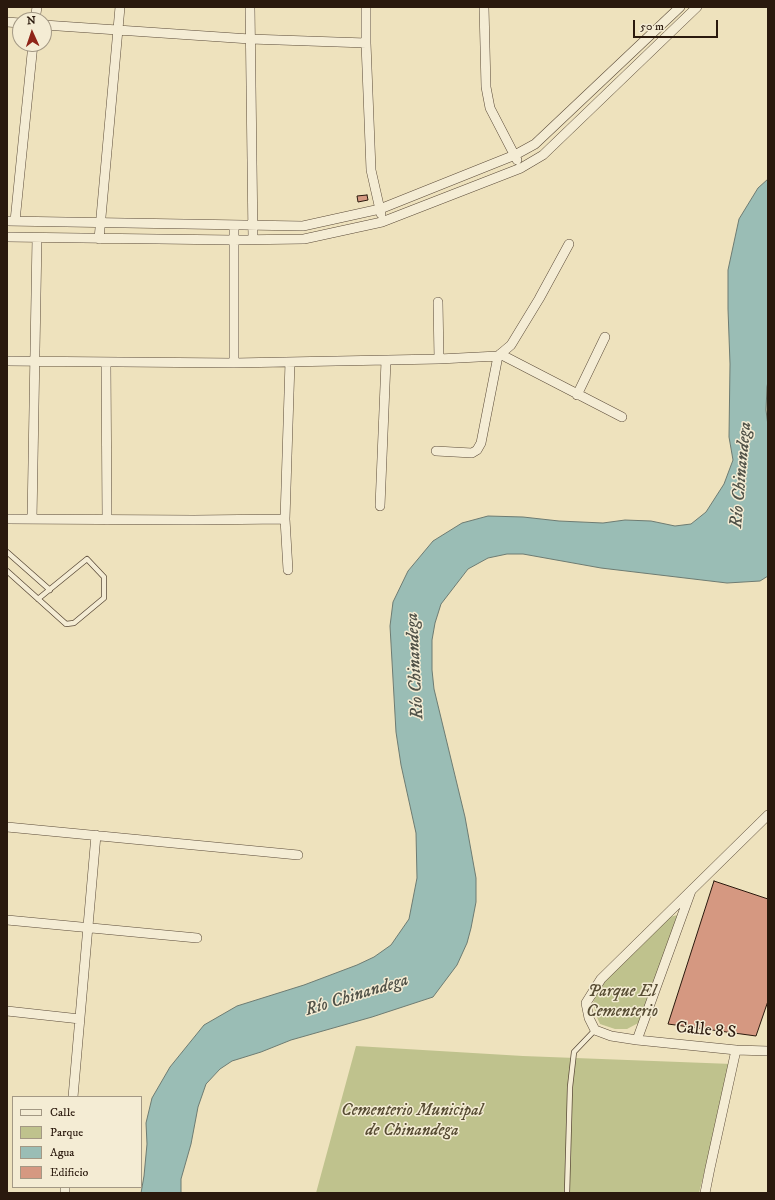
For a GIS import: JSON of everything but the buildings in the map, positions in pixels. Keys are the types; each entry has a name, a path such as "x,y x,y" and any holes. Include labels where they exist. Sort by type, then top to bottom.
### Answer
{"street":[{"path":"99,239 120,7"},
{"path":"250,7 253,240"},
{"path":"366,7 371,170 382,222"},
{"path":"484,7 486,87 490,108 522,168"},
{"path":"32,52 11,221 303,226 380,209 515,156 535,144 680,7"},
{"path":"7,237 233,240 304,239 382,222 522,168 543,156 697,7"},
{"path":"52,25 118,31 250,39 366,43"},
{"path":"234,225 234,364"},
{"path":"32,520 37,238"},
{"path":"436,451 472,453 477,450 481,444 499,355 511,345 539,300 569,244"},
{"path":"438,302 440,359"},
{"path":"577,395 605,337"},
{"path":"7,361 234,364 386,361 499,355 622,417"},
{"path":"380,506 386,361"},
{"path":"288,570 285,520 290,362"},
{"path":"106,363 107,520"},
{"path":"7,519 285,520"},
{"path":"595,1030 589,1018 586,1003 601,979 768,815"},
{"path":"7,827 298,855"},
{"path":"73,1096 96,835"},
{"path":"637,1040 693,888"},
{"path":"7,920 197,938"},
{"path":"7,1011 80,1020"},
{"name":"Calle 8 S","path":"595,1030 611,1036 637,1040 736,1050 768,1051"},
{"path":"705,1193 736,1050"}],"lane":[{"path":"7,552 50,590"},
{"path":"7,571 38,599 66,624 74,623 104,598 104,577 87,559 38,599"},
{"path":"567,1193 570,1087 574,1052 595,1030"}],"green space":[{"name":"Parque El Cementerio","path":"678,915 644,1020 627,1029 615,1029 600,1024 593,1003 598,990 605,979 669,917"},
{"name":"Cementerio Municipal de Chinandega","path":"356,1046 523,1056 732,1064 699,1193 316,1193"}],"water":[{"name":"Río Chinandega","path":"768,179 768,381 766,410 768,426 768,576 760,581 727,583 601,568 523,554 507,554 488,558 468,569 441,604 435,623 432,640 432,670 434,689 465,817 476,878 476,902 471,928 467,943 457,965 433,997 372,1017 291,1040 261,1052 232,1061 220,1069 206,1084 198,1107 191,1144 181,1179 181,1193 141,1193 147,1144 146,1123 152,1098 170,1067 204,1025 237,1006 304,985 374,957 391,945 409,919 417,878 416,833 401,765 396,732 390,626 393,602 408,571 433,541 462,523 488,516 603,523 625,520 651,521 675,526 691,524 706,512 724,484 733,460 729,437 730,364 728,270 739,219 758,188"}]}
